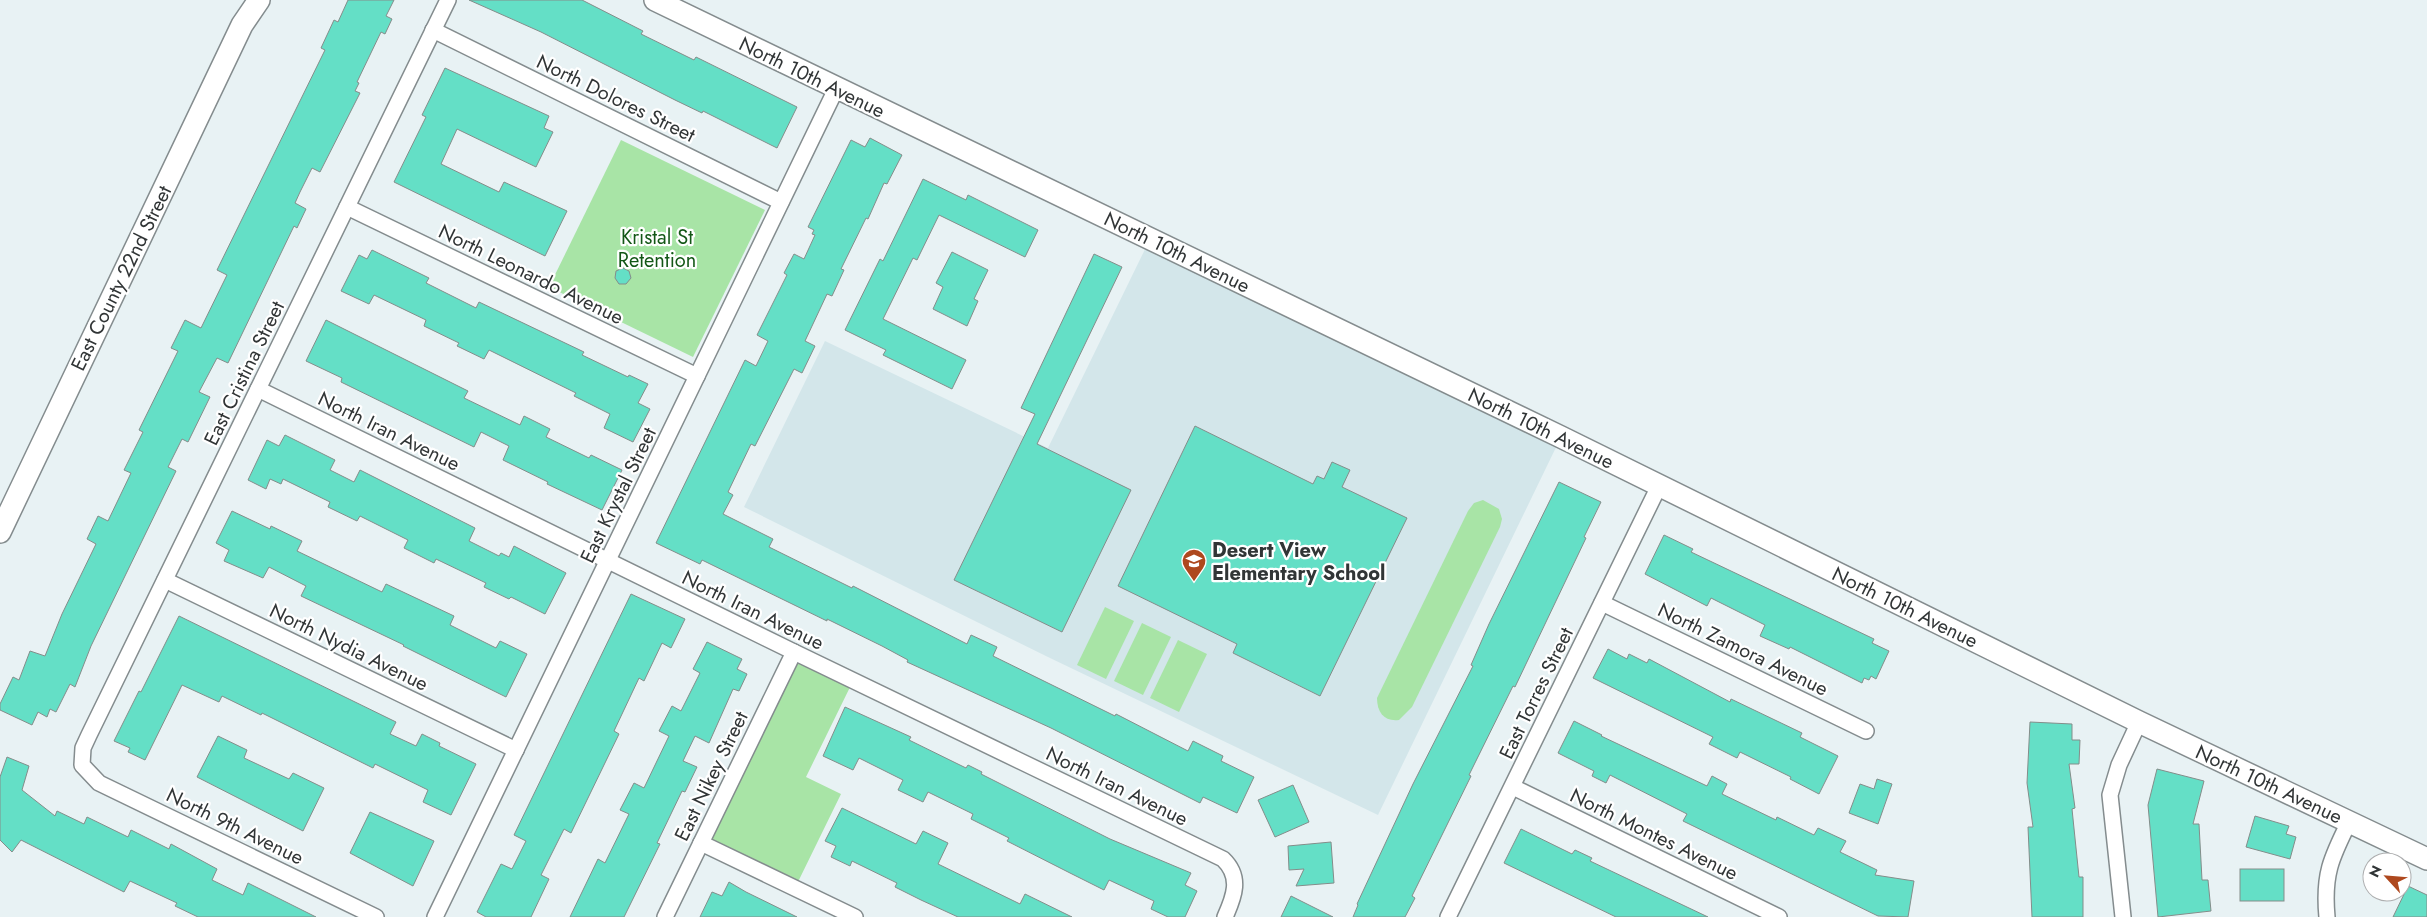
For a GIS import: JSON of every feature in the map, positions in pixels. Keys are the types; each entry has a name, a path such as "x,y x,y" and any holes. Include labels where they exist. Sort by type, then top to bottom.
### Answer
{"main road":[{"name":"East County 22nd Street","path":"0,532 242,24 249,0"},
{"name":"East County 22nd Street","path":"242,24 259,0"},
{"name":"North 10th Avenue","path":"655,0 1659,486 2139,722 2427,859"}],"street":[{"name":"East Cristina Street","path":"82,765 83,748 448,0"},
{"name":"North Dolores Street","path":"433,30 781,202"},
{"name":"East Krystal Street","path":"435,917 609,562 836,89"},
{"name":"North Leonardo Avenue","path":"347,207 697,376"},
{"name":"North Iran Avenue","path":"258,389 609,562 1223,859 1230,866 1235,880 1234,896 1225,917"},
{"name":"East Torres Street","path":"1448,917 1659,486"},
{"name":"North Nydia Avenue","path":"165,580 516,750"},
{"name":"North Zamora Avenue","path":"1602,603 1866,731"},
{"name":"East Nikey Street","path":"665,917 794,652"},
{"path":"2123,917 2110,795 2119,765 2139,722"},
{"name":"North 9th Avenue","path":"82,765 99,783 376,917"},
{"name":"North Montes Avenue","path":"1512,787 1778,917"},
{"path":"2327,917 2324,891 2330,861 2348,822"},
{"path":"701,843 855,917"}],"shaded area":[{"name":"Desert View Elementary School","path":"1150,239 1561,437 1378,815 1050,658 744,507 825,341 1048,448"}],"green space":[{"name":"Kristal St Retention","path":"621,140 765,210 693,357 549,287"},
{"path":"1483,500 1499,509 1502,519 1500,527 1412,707 1399,720 1390,720 1380,712 1377,698 1468,511 1474,503"},
{"path":"1105,607 1134,621 1106,679 1077,665"},
{"path":"1142,623 1171,637 1143,695 1114,681"},
{"path":"1178,640 1207,654 1179,712 1150,698"},
{"path":"794,652 853,681 806,777 841,794 795,888 701,843"}],"building":[{"path":"348,0 394,0 386,16 392,19 385,34 381,32 357,82 359,83 355,91 360,93 320,172 312,168 300,192 295,203 306,209 297,228 294,226 228,363 217,358 199,392 210,397 188,442 182,439 168,467 176,471 91,646 75,687 70,684 56,712 50,709 47,717 38,712 32,725 0,710 0,704 13,677 19,680 30,651 45,656 62,614 96,544 87,539 98,516 108,521 131,473 124,470 143,432 139,430 178,351 171,348 185,320 201,328 227,275 217,270 325,50 321,48 334,20 338,22"},
{"path":"469,0 582,0 643,31 641,34 694,60 696,57 797,107 777,148 703,111 702,113 675,100 541,32"},
{"path":"445,68 549,116 544,128 553,132 536,167 457,129 441,164 499,192 504,182 567,211 545,256 394,182 426,117 422,115"},
{"path":"870,138 902,155 887,184 884,183 868,219 866,218 841,269 844,270 832,296 827,294 805,341 815,346 802,373 794,369 755,446 751,444 728,492 733,495 723,514 773,539 769,547 852,588 853,586 967,644 971,635 997,647 993,656 1115,716 1116,714 1188,751 1193,741 1223,756 1221,761 1254,777 1237,813 1203,797 1200,803 1051,728 907,662 908,660 882,646 827,619 827,621 702,560 700,564 656,543 745,360 756,366 768,341 757,335 787,275 784,273 794,254 804,259 815,235 812,234 814,230 808,227 851,140 865,147"},
{"path":"923,179 966,200 968,195 1038,230 1025,257 939,215 917,260 913,258 883,319 966,360 952,389 883,355 886,350 845,330 880,259 883,261"},
{"path":"372,250 429,278 426,283 476,308 479,302 584,352 582,355 628,377 629,375 648,384 638,403 650,409 633,442 604,428 610,414 574,396 576,393 489,350 484,359 457,346 459,343 424,326 426,320 374,295 369,304 341,291 359,255 367,259"},
{"path":"952,252 988,270 974,299 978,301 967,326 933,309 943,287 936,283"},
{"path":"1094,254 1122,267 1037,444 1131,490 1062,632 954,580 1035,414 1021,408"},
{"path":"623,268 629,271 631,278 626,284 619,284 615,278 616,271"},
{"path":"326,320 468,391 464,398 520,425 524,416 550,429 546,437 589,458 591,455 622,470 602,510 547,484 548,482 503,460 509,446 481,432 474,447 341,382 342,378 306,361"},
{"path":"1195,426 1313,484 1317,476 1324,479 1332,462 1350,470 1342,487 1407,518 1320,696 1233,653 1237,644 1118,586"},
{"path":"285,435 335,460 330,470 354,482 360,470 475,528 469,541 499,556 501,553 509,557 514,546 566,573 545,614 511,597 509,599 484,587 486,583 436,559 434,563 404,548 408,540 360,516 357,521 328,507 330,502 283,479 281,484 270,479 266,489 248,480 267,440 279,446"},
{"path":"1559,482 1601,502 1584,537 1586,538 1515,687 1513,686 1469,775 1471,776 1412,896 1415,898 1405,917 1353,917 1357,904 1413,784 1473,666 1471,665 1489,624"},
{"path":"232,511 270,529 271,526 302,541 297,551 382,592 386,584 454,616 450,625 496,648 500,641 527,654 506,697 404,645 301,596 306,586 269,567 263,578 224,561 229,550 216,543"},
{"path":"1664,535 1693,549 1691,552 1874,639 1872,643 1889,651 1876,679 1871,676 1869,680 1864,678 1862,683 1790,647 1789,649 1760,636 1765,625 1711,598 1707,606 1645,574"},
{"path":"631,594 685,619 671,648 662,643 644,681 639,678 614,731 619,734 571,833 564,829 541,875 549,879 531,917 486,917 477,912 501,864 512,869 526,841 514,835"},
{"path":"179,616 396,722 390,734 416,746 422,734 440,743 439,746 476,764 451,815 423,802 428,790 375,764 373,768 262,713 261,715 222,696 219,702 182,685 145,760 128,752 130,748 114,741"},
{"path":"707,642 742,659 737,669 747,674 739,691 733,689 709,743 695,736 683,761 697,767 685,792 682,791 657,843 660,844 624,917 570,917 598,859 605,863 629,814 620,810 634,783 644,788 669,736 659,731 672,706 681,711 700,673 693,669"},
{"path":"1608,649 1627,659 1629,654 1647,663 1649,659 1730,702 1731,699 1802,733 1800,737 1838,756 1819,794 1790,779 1791,777 1740,752 1737,758 1709,744 1713,737 1593,678"},
{"path":"845,707 911,737 909,740 966,768 968,765 982,772 981,774 1110,839 1191,873 1185,885 1197,891 1185,917 1168,917 1151,909 1154,901 1109,880 1104,890 1007,841 1009,838 971,819 973,814 928,792 923,802 898,790 903,780 859,758 853,770 823,756"},
{"path":"1574,721 1601,736 1707,786 1712,776 1727,784 1722,794 1776,820 1777,817 1814,835 1818,828 1846,841 1840,852 1877,870 1875,875 1914,881 1908,917 1878,916 1683,821 1687,814 1610,775 1606,783 1592,776 1594,771 1558,753"},
{"path":"2030,722 2072,724 2072,740 2080,740 2079,764 2069,764 2075,808 2072,809 2079,877 2083,877 2083,917 2032,917 2028,827 2033,827 2027,783"},
{"path":"218,736 247,750 244,758 289,779 293,773 324,788 303,831 197,777"},
{"path":"7,757 29,766 22,790 55,816 57,811 84,824 87,817 128,837 131,830 169,849 171,844 217,869 212,880 243,895 248,883 316,917 198,917 175,906 177,903 130,881 124,892 21,840 12,852 0,840 0,777"},
{"path":"2157,769 2204,781 2193,824 2199,824 2202,880 2208,880 2211,911 2158,917 2148,805"},
{"path":"1877,779 1892,784 1878,824 1849,813 1860,784 1874,789"},
{"path":"1293,785 1309,822 1275,837 1258,800"},
{"path":"842,808 916,844 923,831 948,843 938,864 1020,904 1025,894 1072,917 958,917 921,900 895,887 897,883 852,861 850,866 831,857 836,846 825,841"},
{"path":"370,812 434,841 413,886 350,853"},
{"path":"2255,816 2289,826 2286,834 2296,837 2290,859 2246,847"},
{"path":"1521,829 1572,854 1575,850 1592,858 1590,861 1708,917 1616,917 1504,863"},
{"path":"1331,842 1334,883 1296,886 1304,869 1289,870 1288,846"},
{"path":"2240,869 2284,869 2284,901 2240,901"},
{"path":"729,882 797,917 700,917 712,892 722,896"},
{"path":"2412,888 2427,895 2427,917 2393,917 2400,902 2412,902"},
{"path":"1291,896 1333,917 1281,917"}],"place":[{"name":"Desert View Elementary School","path":"1194,582"}]}
